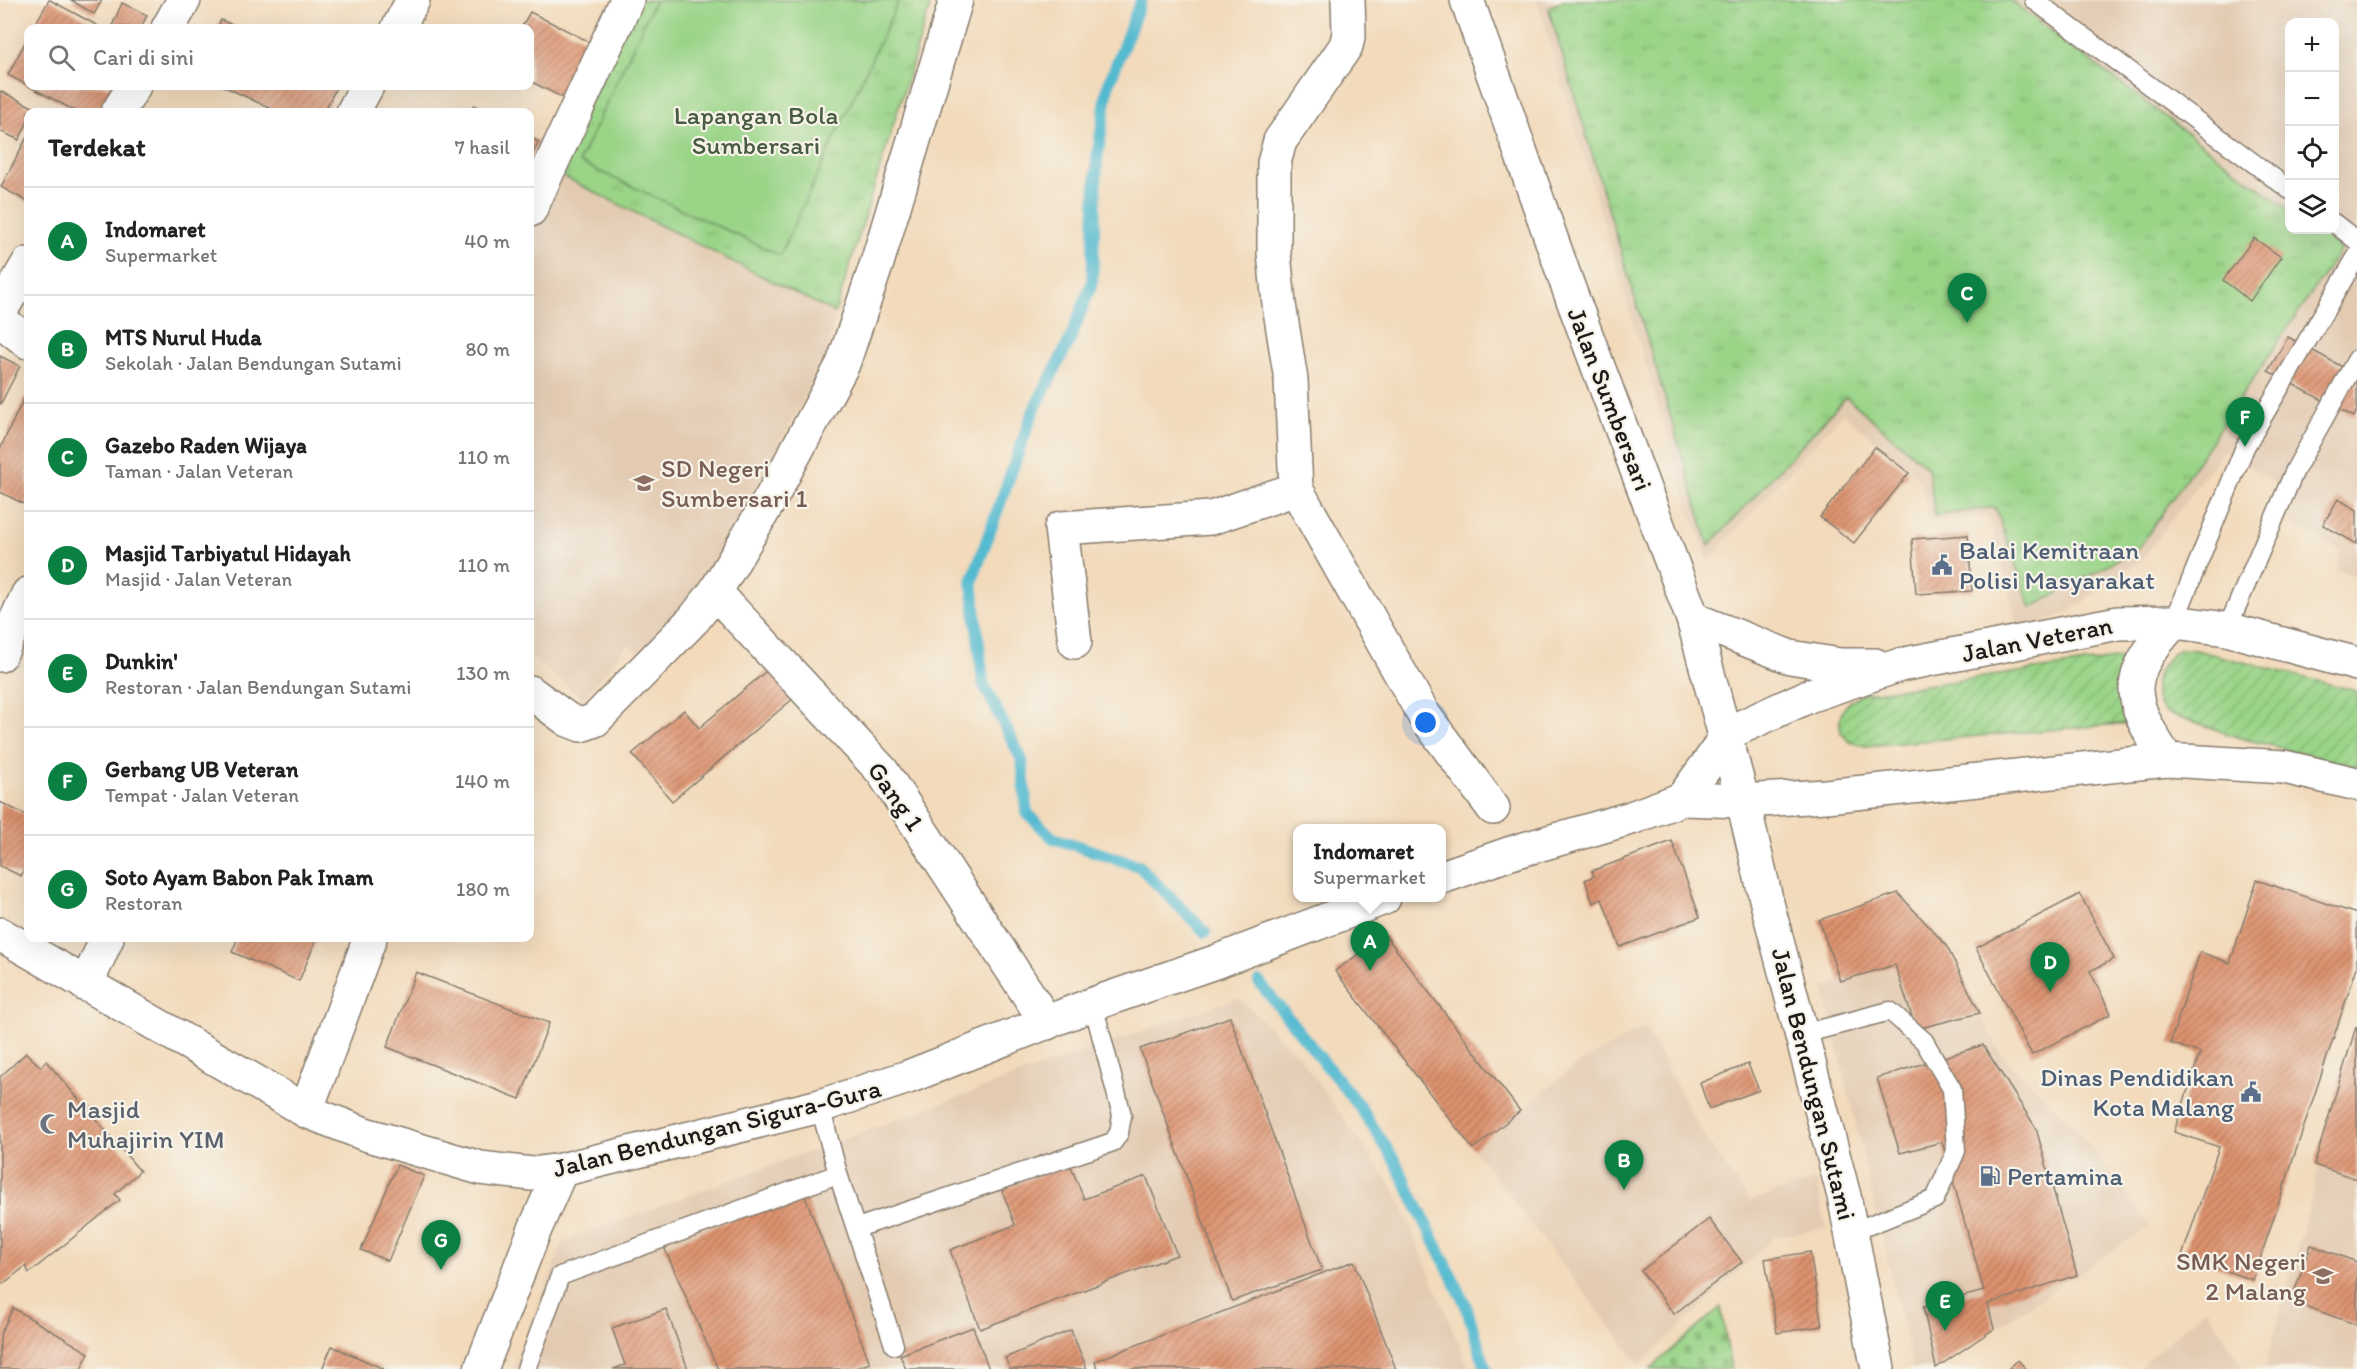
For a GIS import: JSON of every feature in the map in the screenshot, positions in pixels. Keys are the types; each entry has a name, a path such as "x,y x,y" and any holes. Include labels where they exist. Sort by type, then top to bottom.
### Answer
{"main road":[{"path":"170,24 184,0"},
{"path":"400,24 413,0"},
{"path":"534,201 627,0"},
{"path":"534,695 568,720 581,725 595,720 694,619 715,592 771,498 843,364 877,263 956,0"},
{"path":"1348,0 1349,33 1346,46 1280,141 1274,163 1274,253 1279,304 1291,380 1296,489 1424,715 1493,808"},
{"name":"Jalan Sumbersari","path":"1467,0 1569,291 1693,619 1743,801"},
{"path":"120,108 132,90"},
{"path":"355,108 366,90"},
{"path":"0,312 24,271"},
{"path":"0,320 24,339"},
{"path":"1076,642 1061,528 1210,518 1296,489"},
{"name":"Gang 1","path":"715,592 882,771 1047,1023"},
{"path":"0,655 24,603"},
{"path":"1693,619 1790,657 1840,665 1900,665"},
{"path":"2167,760 2143,722 2135,692 2136,676 2153,646 2175,622"},
{"name":"Jalan Veteran","path":"1726,734 1811,695 1900,665 2118,623 2175,622 2227,629 2357,664"},
{"path":"1682,799 1715,754 1726,734"},
{"path":"1446,877 1514,852 1631,818 1682,799 1743,801 1837,795 2167,760 2284,767 2357,784"},
{"name":"Jalan Bendungan Sutami","path":"1743,801 1852,1232 1878,1369"},
{"name":"Jalan Bendungan Sigura-Gura","path":"0,934 306,1111 420,1152 480,1168 547,1172 820,1106 908,1077 1093,1004 1218,961 1371,902"},
{"path":"86,985 105,942"},
{"path":"306,1111 369,942"},
{"path":"462,1369 519,1221 547,1172"},
{"path":"481,1369 535,1229 547,1172"}],"lane":[{"path":"2034,0 2285,187"},
{"path":"2339,227 2357,240"},
{"path":"2175,622 2246,447 2357,256"},
{"path":"2227,629 2295,470 2357,359"},
{"path":"857,1228 1113,1142 1119,1133 1122,1115 1093,1004"},
{"path":"1803,1034 1890,1011 1924,1041 1952,1089 1956,1150 1935,1199 1852,1232"},
{"path":"820,1106 838,1174 894,1345"},
{"path":"526,1369 560,1276 838,1174"}],"shaded area":[{"path":"1537,0 2357,0 2357,576 2336,570 2341,550 2289,523 2297,497 2223,450 2143,559 2067,613 2019,630 1989,516 1929,522 1920,480 1843,413 1708,560 1689,509"},
{"name":"SD Negeri Sumbersari 1","path":"556,173 835,313 827,355 690,612 643,655 628,644 583,699 534,659 534,217"},
{"name":"Pertamina","path":"1898,893 1946,945 2002,1056 2074,1125 2150,1226 1934,1369 1913,1369 1824,988 1840,981"},
{"path":"1239,998 1299,1056 1396,1192 1469,1369 513,1369 564,1241 1093,1048"},
{"name":"SMK Negeri 2 Malang","path":"2357,1024 2357,1369 2265,1369 2315,1183"},
{"path":"1645,1027 1700,1130 1750,1201 1816,1180 1826,1228 1774,1237 1640,1365 1473,1149 1575,1066"},
{"path":"2206,1308 2244,1369 2138,1369"}],"green space":[{"name":"Lapangan Bola Sumbersari","path":"638,0 932,0 835,313 556,173"},
{"name":"Lapangan Bola Sumbersari","path":"655,0 899,0 780,255 579,162"},
{"path":"1565,0 2010,0 2285,207 2285,234 2321,234 2341,249 2139,548 2031,608 1995,507 1935,516 1928,468 1846,397 1709,546 1548,7"},
{"path":"2180,649 2196,650 2357,691 2357,767 2240,738 2165,712 2159,704 2155,686 2160,669"},
{"path":"2130,658 2130,723 1865,746 1850,742 1841,733 1840,720 1843,710 1861,694"},
{"path":"1721,1307 1731,1369 1650,1369"}],"building":[{"path":"50,0 95,24 35,24"},
{"path":"71,0 102,0 94,14"},
{"path":"122,3 147,15 143,24 113,24"},
{"path":"530,12 600,47 573,103 534,83 534,24 523,24"},
{"path":"24,45 24,84 8,75"},
{"path":"36,90 112,90 101,108 70,108"},
{"path":"231,90 335,90 326,108 270,108"},
{"path":"0,91 35,108 24,108 24,129 19,140 0,131"},
{"path":"534,139 539,142 534,151"},
{"path":"24,143 24,200 1,187"},
{"path":"2254,238 2281,257 2250,301 2223,280"},
{"path":"2288,337 2357,375 2357,410 2354,417 2268,371"},
{"path":"0,356 20,366 0,405"},
{"path":"24,398 24,504 0,492 0,449"},
{"path":"1875,447 1909,473 1854,543 1820,517"},
{"path":"2338,499 2357,510 2357,544 2323,525"},
{"name":"Balai Kemitraan Polisi Masyarakat","path":"1968,535 1972,591 1916,594 1912,539"},
{"path":"777,662 801,692 672,801 632,754 684,710 699,728"},
{"path":"0,802 24,814 24,870 21,876 0,866"},
{"path":"1672,841 1700,917 1620,947 1602,899 1593,903 1585,880 1594,876 1592,871"},
{"name":"Dinas Pendidikan Kota Malang","path":"2257,880 2357,914 2357,967 2253,1280 2182,1256 2219,1147 2174,1132 2200,1053 2170,1043 2200,952 2230,963"},
{"path":"1898,893 1946,945 1980,1013 1916,1029 1895,965 1840,981 1819,920"},
{"path":"2080,894 2114,959 2090,971 2111,1014 2032,1055 1976,948"},
{"path":"1385,935 1520,1111 1473,1149 1335,971"},
{"path":"236,942 315,942 299,981 232,952"},
{"path":"416,972 549,1023 520,1099 387,1047"},
{"path":"1230,1017 1322,1270 1232,1301 1140,1049"},
{"path":"2357,1027 2357,1179 2314,1165"},
{"path":"1983,1045 2036,1128 2077,1275 1988,1304 1994,1329 1936,1368 1923,1307 1984,1291 1942,1142 1900,1153 1877,1078"},
{"name":"Masjid Muhajirin YIM","path":"26,1053 41,1067 46,1061 140,1171 115,1194 120,1200 29,1273 26,1266 3,1284 0,1281 0,1077"},
{"path":"1748,1064 1759,1090 1709,1109 1700,1083"},
{"path":"1070,1164 1084,1199 1146,1176 1177,1255 980,1329 950,1250 1015,1225 1002,1190"},
{"path":"397,1165 424,1176 388,1261 361,1250"},
{"path":"803,1191 870,1363 853,1369 718,1369 664,1247"},
{"path":"1709,1219 1742,1262 1674,1314 1641,1271"},
{"path":"2311,1245 2357,1262 2357,1325 2291,1301"},
{"path":"1810,1252 1822,1326 1777,1333 1765,1259"},
{"path":"1354,1261 1396,1369 1097,1369 1095,1361"},
{"path":"13,1308 89,1353 81,1369 0,1369 0,1335"},
{"path":"666,1309 688,1369 613,1369 625,1365 612,1328"},
{"path":"973,1327 989,1369 906,1369 900,1355"},
{"path":"1071,1330 1087,1369 1010,1369 1005,1358"},
{"path":"332,1346 384,1369 322,1369"},
{"path":"2018,1360 2026,1369 2008,1369"}],"waterway":[{"path":"1141,0 1108,86 1097,159 1092,283 1070,340 1033,412 972,581 983,683 1022,760 1027,813 1053,838 1139,866 1205,932"},
{"path":"1259,982 1360,1107 1395,1161 1465,1303 1486,1369"}],"place":[{"name":"Gazebo Raden Wijaya","path":"1967,323"},
{"name":"Gerbang UB Veteran","path":"2245,447"},
{"name":"SD Negeri Sumbersari 1","path":"644,483"},
{"name":"Balai Kemitraan Polisi Masyarakat","path":"1942,565"},
{"name":"Indomaret","path":"1370,971"},
{"name":"Masjid Tarbiyatul Hidayah","path":"2050,992"},
{"name":"Dinas Pendidikan Kota Malang","path":"2251,1092"},
{"name":"Masjid Muhajirin YIM","path":"50,1124"},
{"name":"Pertamina","path":"1990,1176"},
{"name":"MTS Nurul Huda","path":"1624,1190"},
{"name":"Soto Ayam Babon Pak Imam","path":"441,1270"},
{"name":"SMK Negeri 2 Malang","path":"2323,1276"},
{"name":"Dunkin'","path":"1945,1331"}]}
